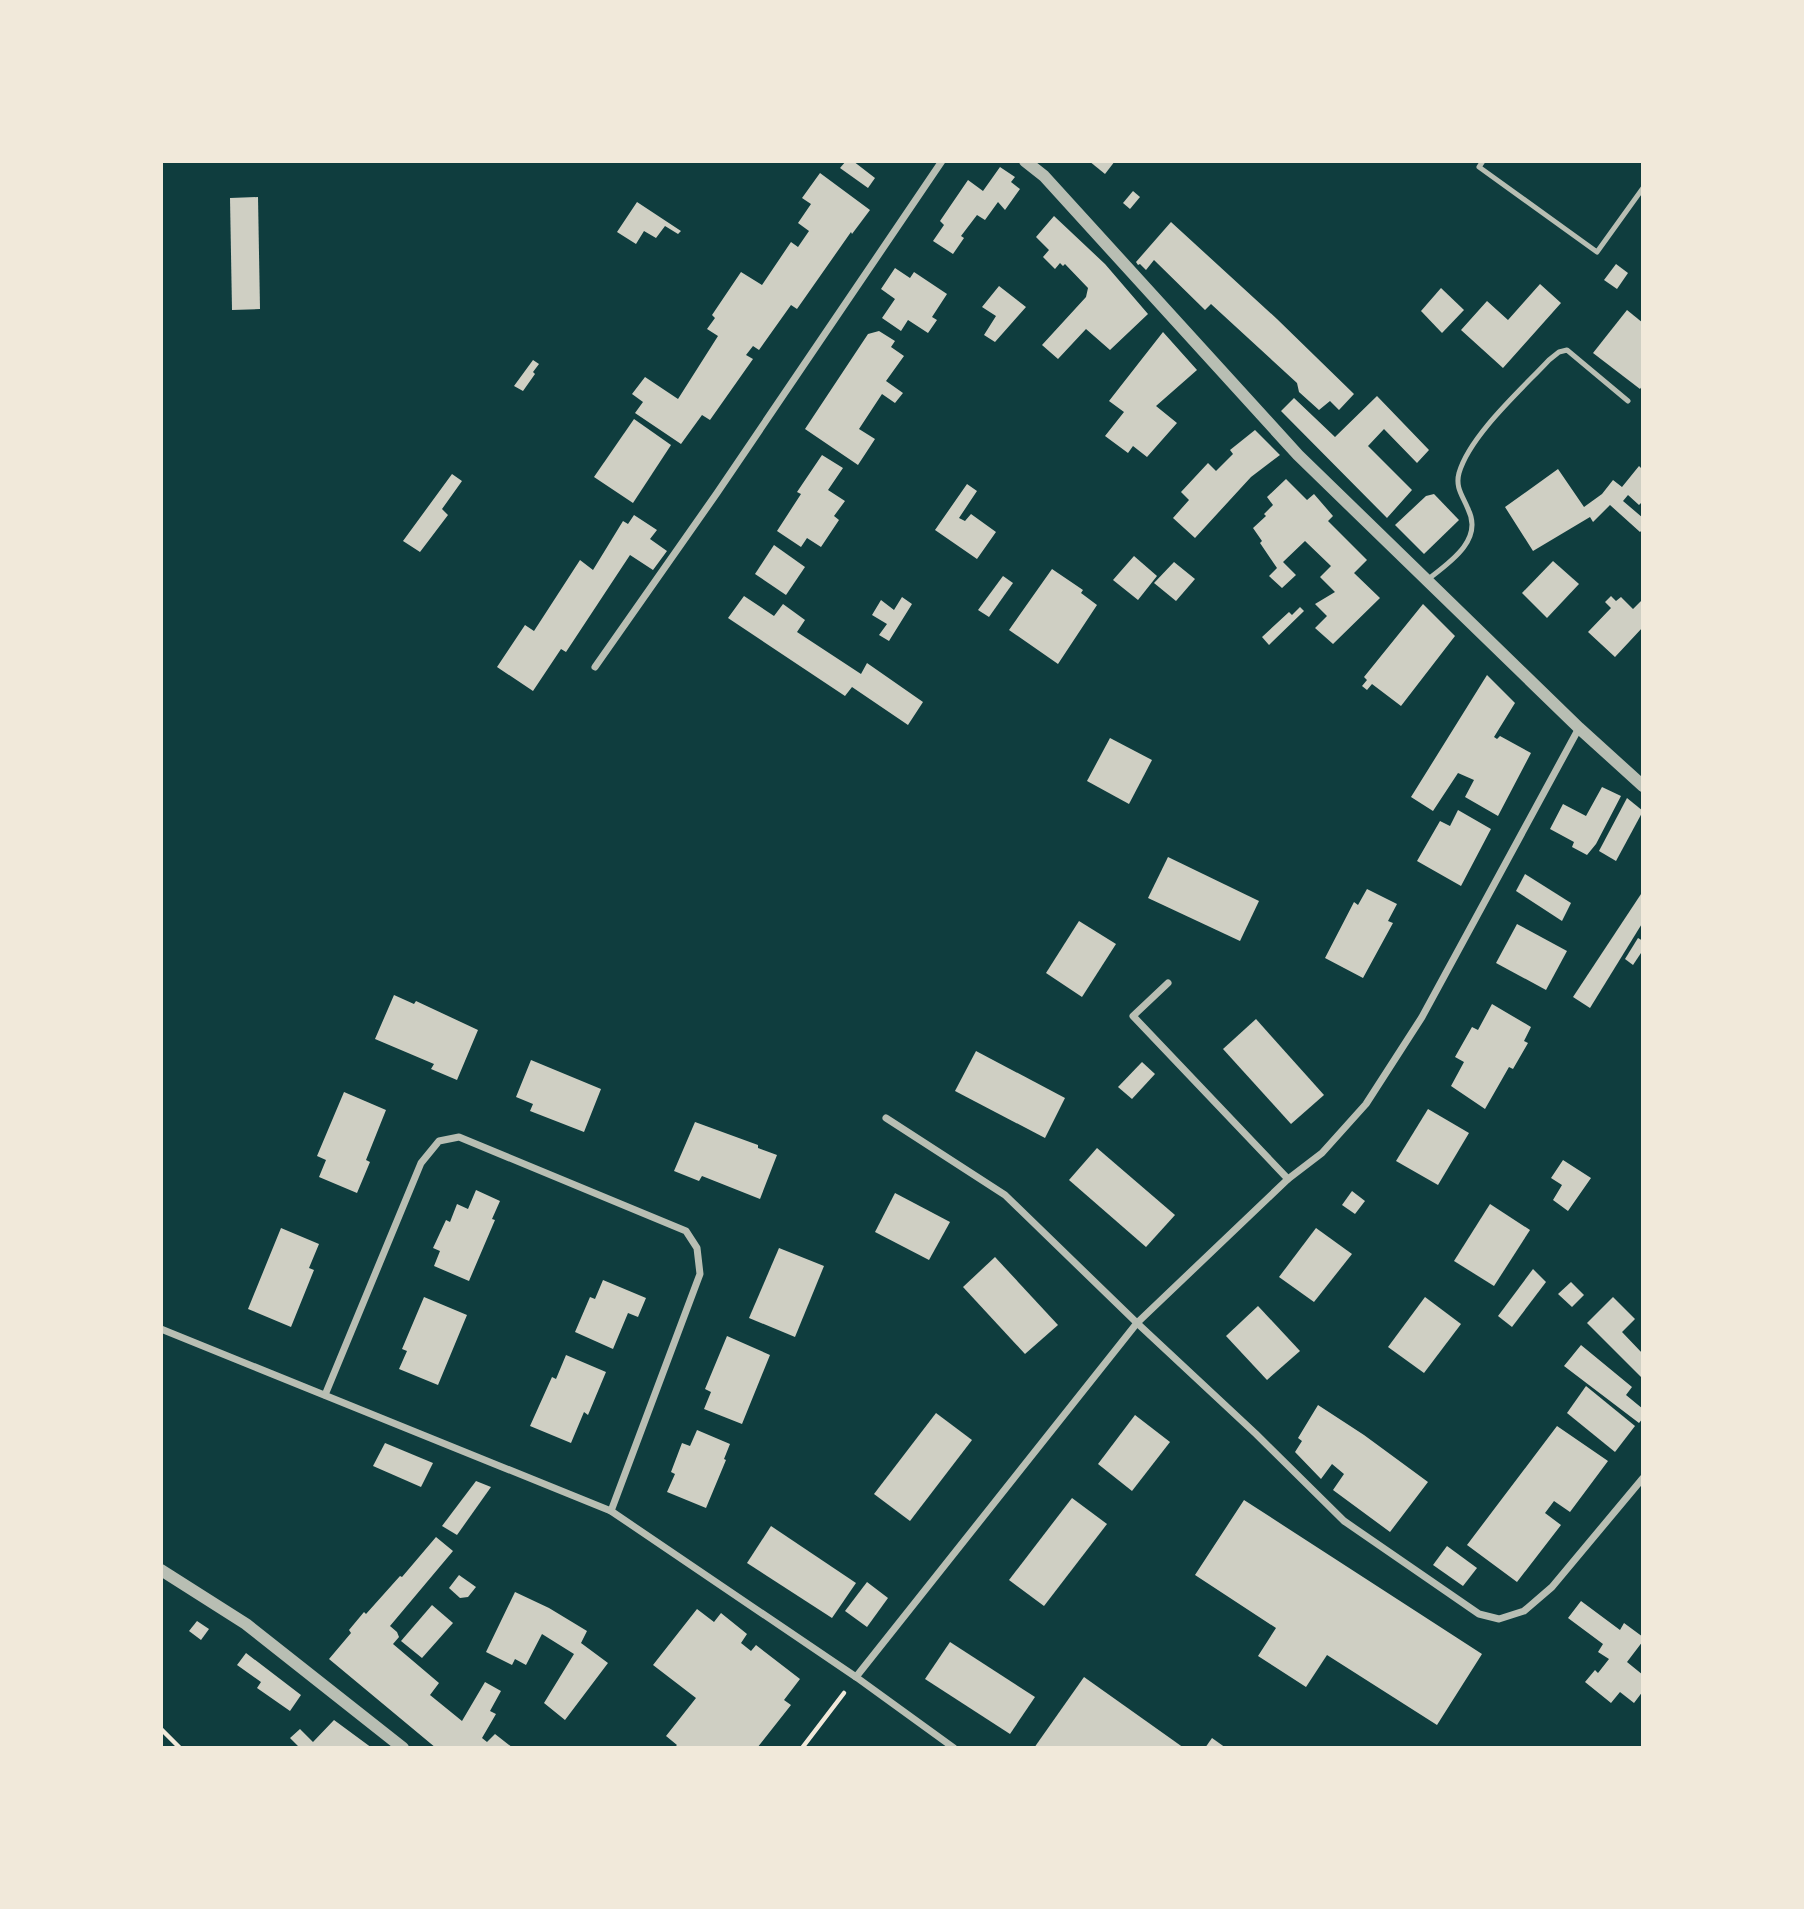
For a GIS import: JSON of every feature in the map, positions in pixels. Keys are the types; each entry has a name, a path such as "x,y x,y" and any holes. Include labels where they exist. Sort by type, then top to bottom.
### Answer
{"street":[{"path":"595,667 717,493 942,161"},
{"path":"1025,161 1044,176 1298,455 1579,728 1643,786"},
{"path":"856,1677 1137,1323 1288,1179 1322,1153 1366,1104 1422,1017 1579,728"},
{"path":"1168,984 1133,1016 1288,1179"},
{"path":"886,1118 1005,1195 1256,1434 1343,1521 1479,1614 1499,1619 1524,1611 1552,1587 1643,1478"},
{"path":"325,1395 421,1163 439,1141 459,1137 472,1142 686,1231 697,1248 700,1274 611,1511"},
{"path":"161,1329 611,1511 856,1677 954,1748"},
{"path":"161,1570 246,1624 403,1748"}],"lane":[{"path":"1472,161 1481,164 1597,252 1643,188"},
{"path":"1427,580 1468,542 1472,534 1474,525 1470,510 1460,494 1458,481 1459,472 1475,441 1549,360 1559,352 1567,350 1628,401"}],"path":[{"path":"802,1748 856,1677"},
{"path":"161,1729 180,1748"}],"building":[{"path":"846,161 853,161 875,178 868,188 840,168"},
{"path":"1089,161 1115,161 1105,174"},
{"path":"1000,167 1015,177 1011,182 1020,189 1005,210 998,202 985,220 977,215 961,236 964,238 953,254 933,241 944,225 940,221 968,180 983,191"},
{"path":"820,173 870,210 852,234 851,232 797,309 791,305 759,350 753,346 746,355 753,359 710,420 702,415 681,444 635,413 643,402 632,394 645,377 678,399 718,336 707,329 715,318 712,315 741,272 762,285 791,242 798,247 809,231 798,223 811,204 802,198"},
{"path":"1133,191 1140,197 1130,209 1123,203"},
{"path":"258,197 260,309 232,310 230,198"},
{"path":"637,202 681,231 678,234 665,226 656,238 644,231 636,244 617,232"},
{"path":"1054,216 1105,264 1148,314 1110,350 1086,329 1058,359 1042,345 1086,297 1088,288 1065,264 1063,266 1060,263 1055,269 1043,257 1049,250 1036,237"},
{"path":"1171,222 1354,394 1339,410 1330,401 1319,410 1299,392 1297,383 1211,304 1205,310 1154,260 1146,270 1138,265 1136,262"},
{"path":"1616,264 1628,273 1617,289 1604,280"},
{"path":"895,268 910,278 914,272 947,294 932,317 937,320 928,333 908,320 901,331 882,318 895,299 881,289"},
{"path":"1540,284 1561,303 1503,368 1461,330 1487,301 1508,320"},
{"path":"999,286 1026,307 995,342 984,335 996,316 982,307"},
{"path":"1441,288 1464,310 1442,333 1421,311"},
{"path":"1627,310 1643,323 1643,385 1640,389 1593,353"},
{"path":"879,331 895,341 891,347 904,356 886,381 903,393 895,403 882,394 859,429 875,439 858,465 805,429 868,334"},
{"path":"1163,332 1197,370 1156,406 1177,423 1147,457 1133,446 1128,453 1105,436 1124,412 1109,401"},
{"path":"533,360 539,364 523,391 514,386"},
{"path":"1377,396 1429,450 1417,463 1384,429 1368,446 1412,490 1387,518 1281,411 1294,398 1335,437"},
{"path":"634,419 671,445 633,503 594,477"},
{"path":"1255,430 1280,455 1251,477 1195,538 1173,518 1189,500 1181,492 1208,463 1216,471 1233,454 1230,450"},
{"path":"822,455 843,468 828,490 845,501 834,516 839,520 821,547 807,538 801,547 777,531 801,494 797,492"},
{"path":"1639,466 1643,470 1643,501 1639,505 1628,495 1623,501 1643,518 1643,529 1640,532 1610,505 1593,522 1590,517 1533,551 1505,507 1558,469 1584,507 1602,494 1613,480 1622,487"},
{"path":"452,474 462,481 442,509 448,515 420,552 403,541"},
{"path":"1286,479 1307,500 1314,494 1333,516 1328,521 1367,560 1354,573 1380,598 1333,644 1315,628 1327,616 1315,604 1335,592 1320,577 1331,566 1305,541 1283,562 1296,575 1282,588 1269,576 1277,568 1253,528 1273,505 1267,497"},
{"path":"967,484 977,491 959,518 965,521 971,514 996,532 977,559 935,530"},
{"path":"1434,494 1459,520 1424,554 1395,525 1426,496"},
{"path":"634,515 657,530 650,539 667,551 653,570 630,555 566,652 561,649 533,691 497,667 525,625 534,631 580,560 593,570 623,521 628,524"},
{"path":"774,545 805,567 786,595 755,574"},
{"path":"1134,556 1157,576 1138,600 1113,580"},
{"path":"1553,561 1579,584 1547,618 1522,593"},
{"path":"1174,562 1195,579 1176,601 1154,583"},
{"path":"1052,569 1083,590 1081,593 1097,605 1058,664 1009,630"},
{"path":"1003,576 1013,583 989,617 978,610"},
{"path":"744,596 774,616 783,604 805,620 797,632 861,674 867,663 923,702 908,725 852,687 845,696 728,618"},
{"path":"1611,596 1616,601 1621,597 1633,609 1643,599 1643,627 1615,657 1588,632 1611,608 1605,602"},
{"path":"902,597 912,604 889,641 879,635 887,624 872,615 881,600 894,610"},
{"path":"1423,604 1455,636 1401,706 1372,684 1367,690 1362,686 1367,680 1364,677"},
{"path":"1300,607 1304,611 1269,645 1262,637 1289,612 1292,615"},
{"path":"1487,675 1515,703 1494,737 1497,739 1500,736 1531,753 1498,816 1465,797 1474,780 1458,773 1433,811 1411,797"},
{"path":"1110,738 1152,760 1129,804 1087,781"},
{"path":"1602,787 1621,796 1596,844 1587,855 1572,847 1574,842 1550,829 1563,804 1586,816"},
{"path":"1627,798 1643,811 1616,861 1599,851"},
{"path":"1458,810 1491,829 1461,886 1417,861 1440,821 1450,826"},
{"path":"1168,857 1259,901 1240,941 1148,898"},
{"path":"1525,874 1571,903 1562,921 1516,891"},
{"path":"1367,889 1397,904 1388,921 1393,923 1363,978 1325,958 1354,902 1358,905"},
{"path":"1643,891 1643,922 1590,1008 1573,997"},
{"path":"1079,921 1116,944 1082,997 1046,973"},
{"path":"1517,924 1567,951 1546,990 1496,963"},
{"path":"1638,938 1643,941 1643,950 1633,965 1625,959"},
{"path":"394,995 414,1004 416,1001 478,1030 457,1080 431,1069 434,1064 375,1039"},
{"path":"1492,1004 1531,1027 1524,1041 1528,1043 1513,1069 1509,1067 1485,1109 1451,1086 1464,1062 1455,1057 1472,1027 1478,1030"},
{"path":"1256,1019 1324,1095 1291,1124 1223,1049"},
{"path":"976,1051 1065,1098 1045,1138 955,1091"},
{"path":"531,1060 601,1089 584,1132 530,1111 533,1104 516,1097"},
{"path":"1142,1062 1155,1074 1132,1099 1118,1087"},
{"path":"344,1092 386,1110 366,1160 370,1162 357,1193 319,1177 326,1160 317,1156"},
{"path":"1428,1109 1469,1133 1438,1185 1396,1161"},
{"path":"695,1122 758,1145 758,1148 777,1155 760,1199 702,1176 699,1181 674,1171"},
{"path":"1097,1148 1175,1215 1146,1247 1069,1180"},
{"path":"1563,1160 1591,1178 1568,1211 1553,1200 1562,1185 1551,1178"},
{"path":"476,1190 500,1201 492,1219 495,1220 469,1281 434,1266 440,1251 433,1248 446,1220 450,1222 457,1204 468,1209"},
{"path":"1352,1191 1365,1201 1355,1214 1342,1205"},
{"path":"895,1193 950,1222 929,1260 875,1232"},
{"path":"1490,1204 1530,1230 1494,1286 1454,1261"},
{"path":"281,1228 319,1244 309,1268 314,1270 291,1327 248,1309"},
{"path":"1316,1228 1352,1254 1314,1302 1279,1277"},
{"path":"779,1248 824,1266 795,1337 749,1318"},
{"path":"995,1257 1058,1325 1025,1354 963,1287"},
{"path":"1533,1269 1546,1282 1512,1327 1498,1316"},
{"path":"603,1280 646,1298 638,1317 628,1313 613,1349 575,1332 590,1297 595,1299"},
{"path":"1571,1282 1584,1295 1572,1307 1558,1294"},
{"path":"424,1297 467,1315 438,1385 399,1369 407,1351 402,1349"},
{"path":"1425,1297 1461,1324 1424,1373 1388,1347"},
{"path":"1613,1297 1635,1319 1622,1332 1643,1354 1643,1379 1587,1323"},
{"path":"1258,1306 1300,1351 1267,1380 1226,1336"},
{"path":"727,1336 770,1355 742,1424 704,1409 711,1392 705,1389"},
{"path":"1581,1345 1632,1387 1626,1395 1643,1409 1643,1418 1639,1423 1564,1366"},
{"path":"566,1355 606,1372 588,1415 584,1412 571,1443 530,1426 552,1377 556,1379"},
{"path":"1586,1386 1635,1426 1615,1452 1567,1413"},
{"path":"1318,1405 1428,1482 1390,1532 1333,1490 1344,1474 1332,1464 1321,1479 1295,1452 1302,1441 1298,1438"},
{"path":"936,1413 972,1440 910,1521 874,1494"},
{"path":"1135,1415 1170,1442 1132,1491 1098,1464"},
{"path":"1557,1426 1608,1461 1570,1512 1554,1501 1545,1513 1561,1525 1517,1582 1467,1545"},
{"path":"697,1430 730,1444 706,1508 667,1492 675,1474 671,1472 682,1443 690,1446"},
{"path":"385,1443 433,1463 421,1487 373,1466"},
{"path":"476,1481 491,1487 457,1535 442,1526"},
{"path":"1072,1498 1107,1524 1044,1606 1009,1580"},
{"path":"1244,1500 1482,1654 1437,1725 1327,1655 1306,1687 1258,1656 1276,1628 1195,1575"},
{"path":"771,1526 856,1583 832,1618 747,1563"},
{"path":"436,1537 453,1551 390,1626 399,1637 393,1644 439,1683 430,1695 462,1721 485,1682 501,1691 490,1711 496,1714 482,1738 487,1742 495,1734 513,1748 436,1748 329,1659 351,1633 349,1630 364,1612 366,1614 400,1576 402,1577"},
{"path":"1447,1546 1477,1568 1463,1586 1433,1565"},
{"path":"459,1575 476,1587 468,1597 460,1598 449,1588"},
{"path":"867,1582 888,1598 867,1627 845,1611"},
{"path":"515,1592 549,1608 587,1631 581,1643 608,1663 565,1720 544,1703 574,1654 542,1634 526,1665 515,1659 512,1665 486,1652"},
{"path":"1581,1601 1620,1630 1624,1623 1643,1637 1643,1641 1627,1662 1643,1675 1643,1691 1634,1703 1620,1692 1611,1703 1585,1682 1595,1670 1598,1673 1609,1659 1598,1652 1603,1644 1568,1618"},
{"path":"432,1605 453,1623 422,1658 401,1641"},
{"path":"697,1609 714,1622 721,1613 747,1634 741,1643 751,1651 756,1645 800,1679 784,1700 791,1705 757,1748 674,1748 677,1745 666,1736 696,1698 653,1665"},
{"path":"197,1621 209,1629 201,1640 189,1631"},
{"path":"950,1642 1035,1697 1010,1734 925,1679"},
{"path":"246,1653 301,1695 290,1711 257,1688 261,1682 237,1665"},
{"path":"1084,1677 1184,1748 1034,1748"},
{"path":"334,1720 372,1748 300,1748 290,1738 300,1729 313,1742"},
{"path":"1212,1738 1226,1748 1205,1748"}]}
